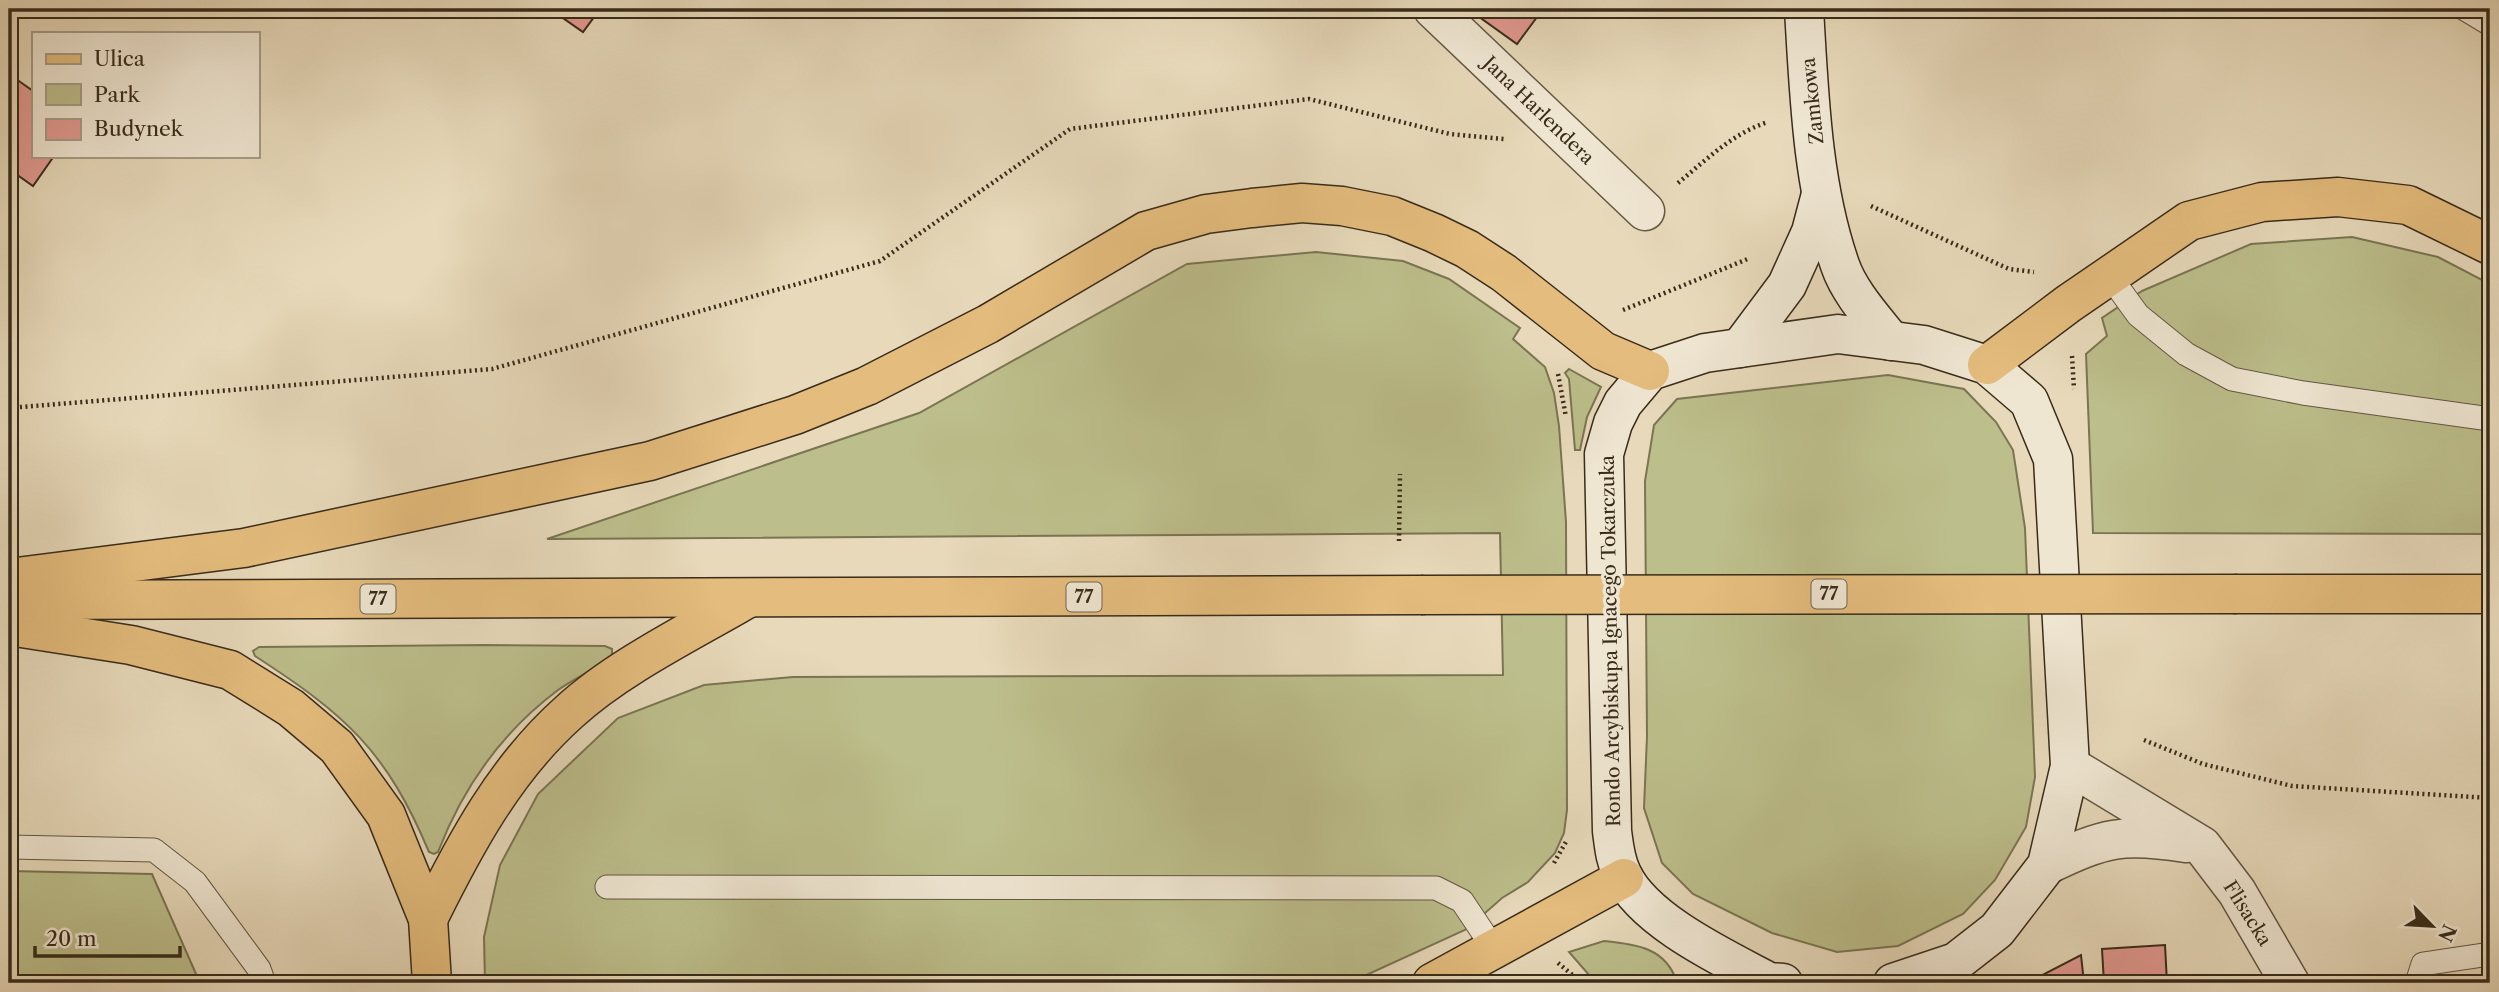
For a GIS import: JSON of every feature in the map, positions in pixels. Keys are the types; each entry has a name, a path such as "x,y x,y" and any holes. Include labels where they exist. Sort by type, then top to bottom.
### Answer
{"main road":[{"name":"Jana Harlendera","path":"1433,9 1645,211"},
{"name":"Zamkowa","path":"1804,9 1822,194 1840,267 1863,306 1891,341"},
{"name":"Zamkowa","path":"1740,348 1787,285 1811,232 1822,194"},
{"path":"1987,365 2109,275 2189,221 2262,202 2338,197 2408,205 2490,245"},
{"path":"9,578 244,548 650,461 795,415 867,386 988,324 1146,231 1206,214 1302,203 1342,206 1392,216 1467,249 1504,273 1603,351 1650,371 1705,353 1838,334 1924,345 1987,365 2029,401 2053,459 2070,766 2048,865 1997,930 1956,962 1893,983"},
{"name":"Rondo Arcybiskupa Ignacego Tokarczuka","path":"1623,878 1617,864 1612,831 1604,454 1613,423 1623,403 1650,371"},
{"name":"77","path":"9,600 2490,594"},
{"path":"428,919 470,836 512,774 569,712 641,661 747,598"},
{"path":"9,626 131,645 230,670 291,708 337,747 386,815 428,919 432,983"},
{"name":"Flisacka","path":"2070,766 2202,846 2237,892 2290,983"},
{"path":"2048,865 2093,843 2140,836 2202,846"},
{"path":"1432,983 1623,878 1674,929 1773,983"}],"lane":[{"path":"2465,9 2490,24"},
{"path":"2109,275 2138,314 2186,354 2232,379 2302,393 2490,419"},
{"path":"9,847 154,850 195,883 259,968 264,983"},
{"path":"607,887 1436,888 1462,901 1494,949"},
{"path":"2417,983 2423,964 2490,954"}],"path":[{"path":"9,408 492,369 880,261 1070,129 1309,99 1450,134 1578,147"},
{"path":"1645,211 1722,146 1752,127 1774,120 1775,132"},
{"path":"1862,198 1868,205 2008,269 2041,273"},
{"path":"1615,308 1625,311 1755,256"},
{"path":"1399,541 1400,474"},
{"path":"2144,740 2203,764 2292,786 2490,799"},
{"path":"1552,959 1582,983"}],"green space":[{"path":"2352,237 2438,257 2490,284 2490,534 2093,533 2086,354 2107,336 2102,318 2142,291 2251,244"},
{"path":"1316,252 1403,261 1449,279 1520,328 1513,339 1545,367 1554,393 1566,522 1567,810 1564,833 1555,853 1528,882 1502,898 1467,929 1349,983 485,983 484,937 500,865 538,794 618,718 704,685 793,677 1503,675 1500,533 547,539 919,413 1187,264"},
{"path":"1569,369 1601,387 1587,417 1580,450 1575,450 1569,379 1565,373"},
{"path":"1888,375 1964,389 1996,422 2013,450 2025,528 2035,777 2026,827 1995,880 1963,914 1898,946 1837,952 1772,933 1693,894 1662,863 1644,808 1647,736 1645,481 1654,425 1677,399"},
{"path":"605,646 612,649 612,655 538,706 502,743 472,783 438,852 434,854 429,852 396,787 360,738 315,697 255,656 253,651 259,647"},
{"path":"9,871 152,874 200,983 9,983"},
{"path":"1604,941 1639,946 1658,955 1666,962 1677,983 1596,983 1569,952"}],"building":[{"path":"550,9 600,9 583,32"},
{"path":"1489,9 1543,9 1517,44 1482,19"},
{"path":"9,74 32,90 32,158 53,158 33,186 9,169"},
{"path":"2165,945 2167,983 2104,983 2102,949"},
{"path":"2081,955 2084,983 2027,983"}]}
